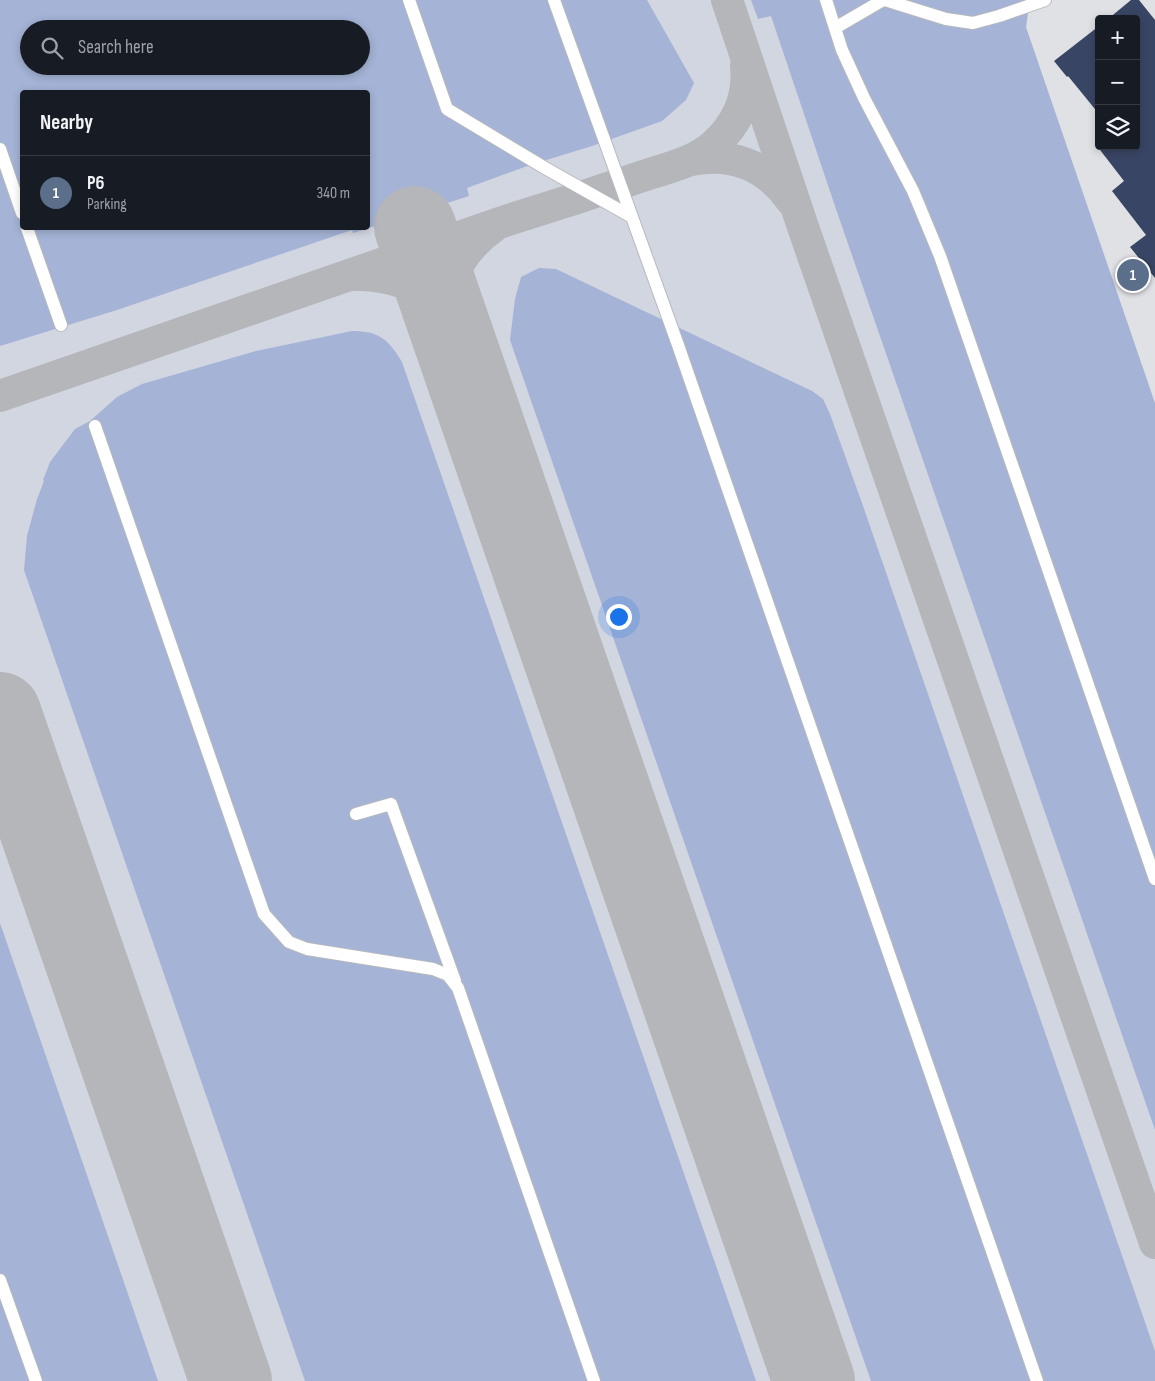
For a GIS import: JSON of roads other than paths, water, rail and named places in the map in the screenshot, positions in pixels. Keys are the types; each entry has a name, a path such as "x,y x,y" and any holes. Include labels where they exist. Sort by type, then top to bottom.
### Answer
{"lane":[{"path":"409,0 447,109 545,168 632,217"},
{"path":"554,0 678,345 1037,1381"},
{"path":"826,0 842,50 864,98 912,191 940,256 1155,879"},
{"path":"835,28 884,0 946,19 973,23 1046,0"},
{"path":"0,149 20,207"},
{"path":"28,230 60,325"},
{"path":"96,426 264,914 290,942 307,948 433,969 448,975 458,988"},
{"path":"356,814 391,804 458,988 594,1381"},
{"path":"0,1280 36,1381"}],"place":[{"name":"P6","path":"1133,275"}]}
